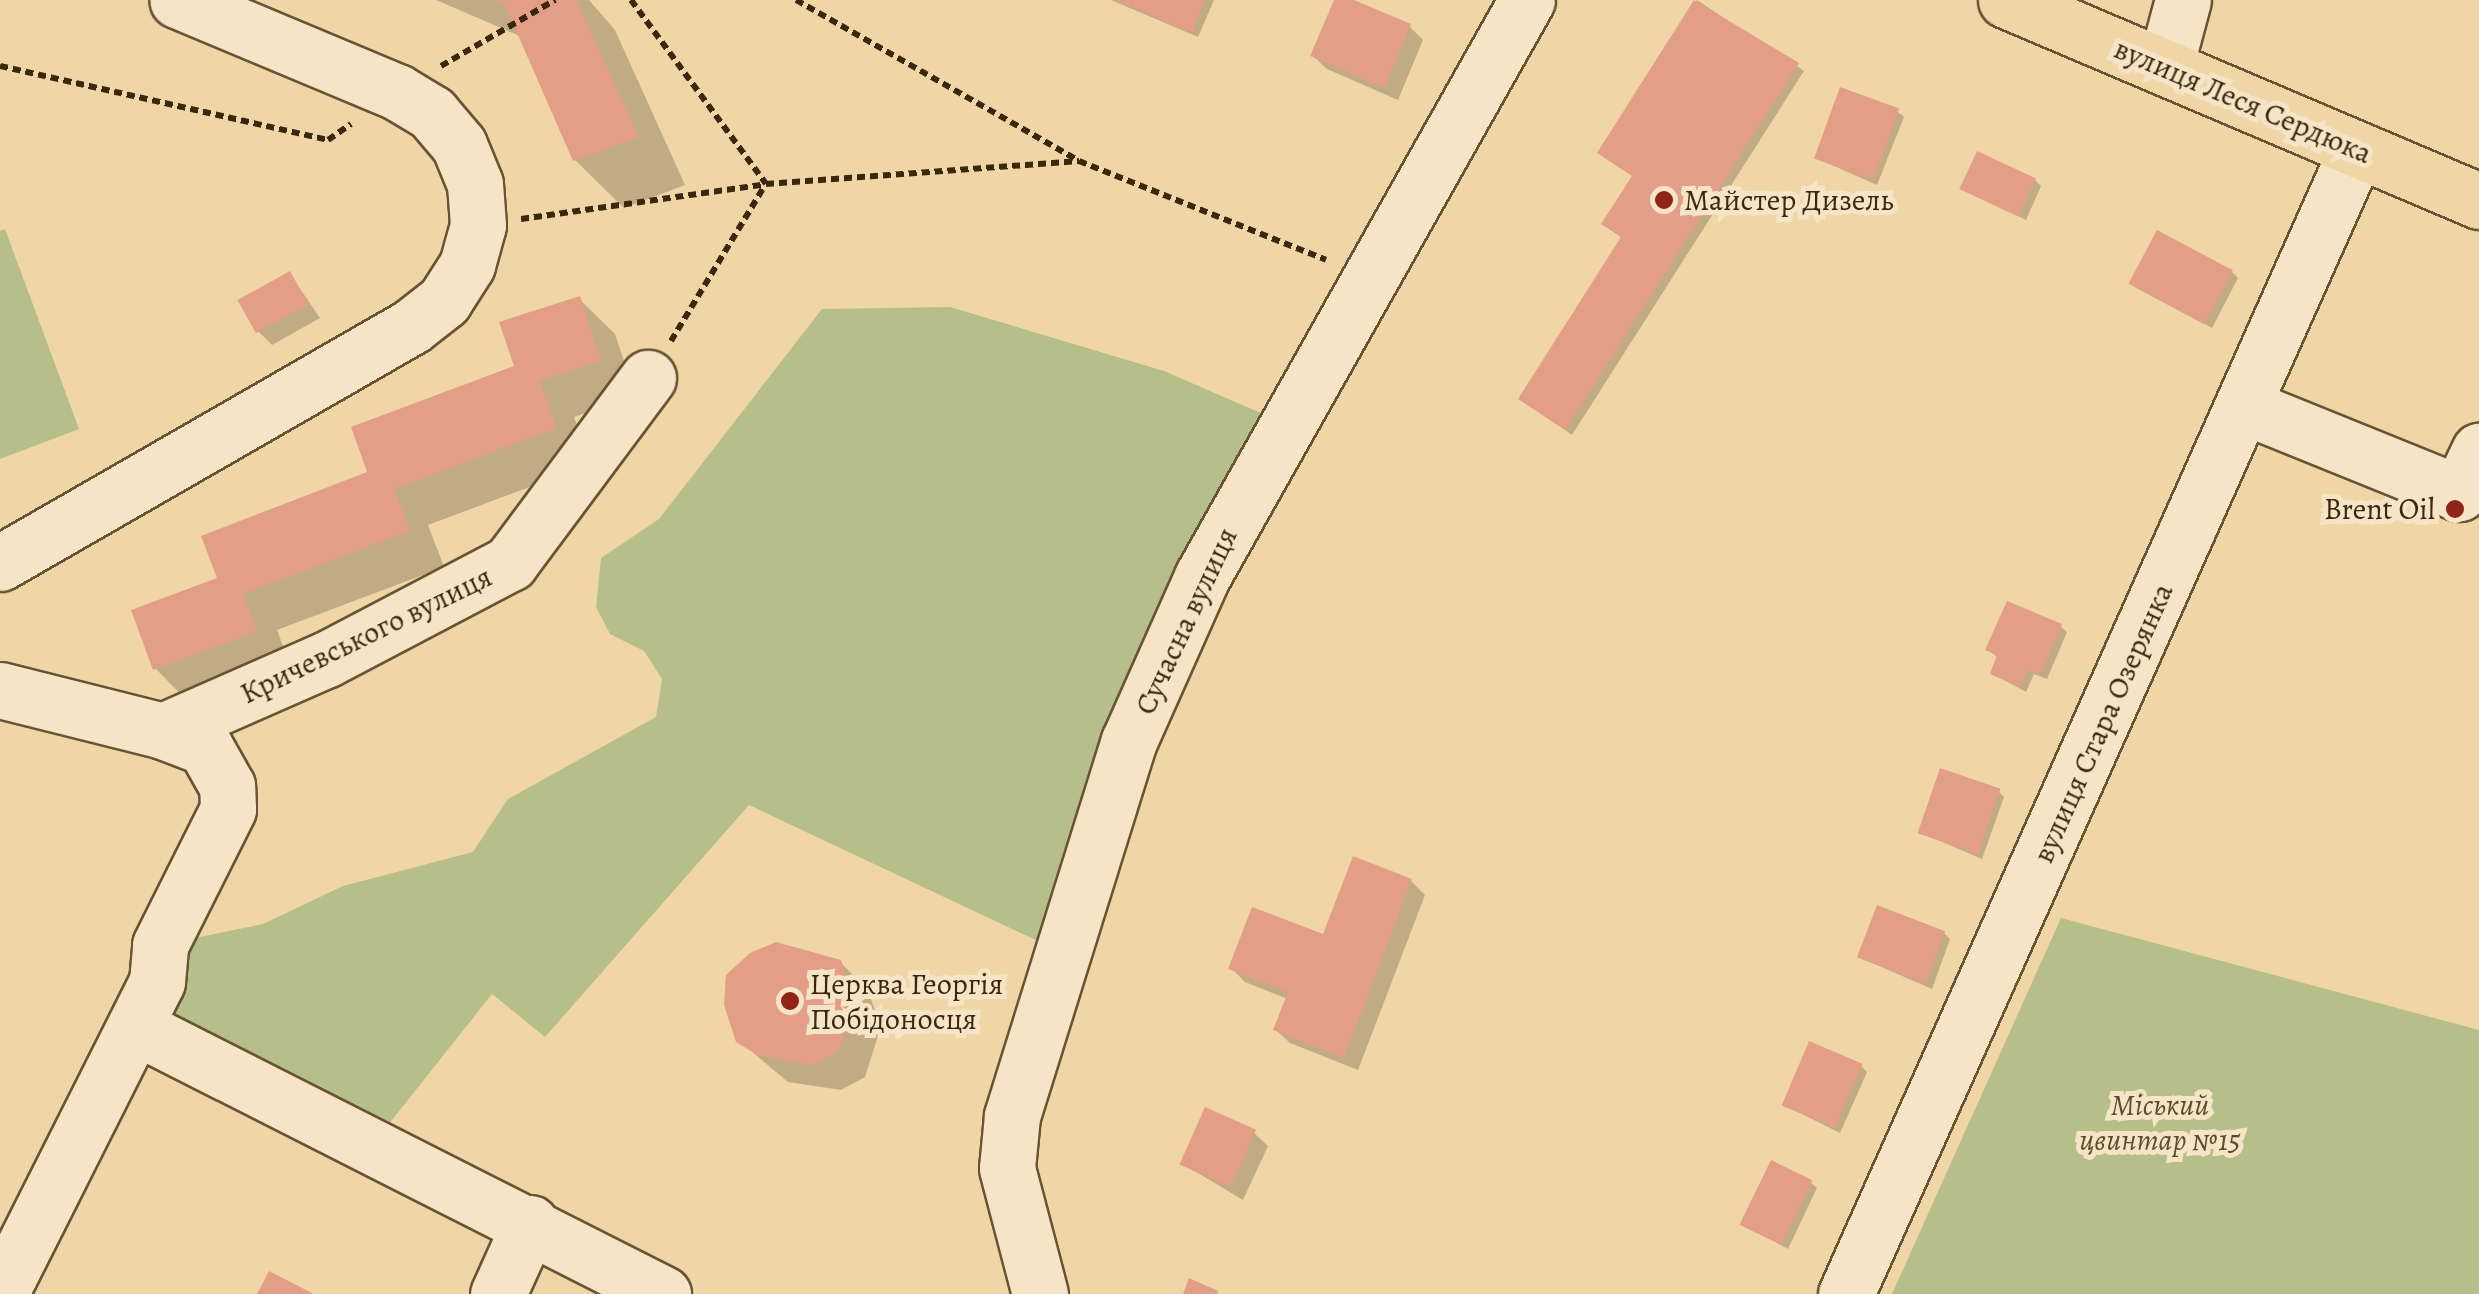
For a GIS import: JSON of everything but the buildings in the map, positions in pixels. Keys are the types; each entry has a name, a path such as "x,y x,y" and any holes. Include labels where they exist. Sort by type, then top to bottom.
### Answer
{"main road":[{"name":"вулиця Леся Сердюка","path":"2006,0 2479,201"}],"street":[{"path":"0,564 412,326 444,300 467,266 478,225 475,184 459,145 432,113 397,92 177,0"},
{"name":"Сучасна вулиця","path":"1040,1294 1007,1168 1012,1116 1130,741 1202,576 1527,0"},
{"path":"2165,67 2184,0"},
{"name":"вулиця Стара Озерянка","path":"1846,1294 2246,406 2356,151"},
{"name":"Кричевського вулиця","path":"164,731 327,659 510,563 648,378"},
{"path":"2246,406 2459,493 2479,451"},
{"path":"0,690 195,741 220,765 228,809 160,945 157,982 0,1294"},
{"path":"136,1026 530,1223 652,1291"},
{"path":"498,1294 530,1223"}],"path":[{"path":"631,0 766,184"},
{"path":"796,0 1080,161 1369,278"},
{"path":"478,225 766,184 1080,161"},
{"path":"648,378 766,184"}],"green space":[{"path":"5,229 79,429 0,459 0,231"},
{"path":"950,307 1164,371 1270,417 1046,945 749,805 545,1037 492,994 373,1144 136,1027 160,945 263,924 343,886 473,852 508,799 656,717 662,679 644,651 610,634 596,607 601,558 659,519 822,309"},
{"name":"Міський цвинтар №15","path":"2061,918 2479,1030 2479,1294 1892,1294"}],"place":[{"name":"Майстер Дизель","path":"1664,200"},
{"name":"Brent Oil","path":"2455,509"},
{"name":"Церква Георгія Побідоносця","path":"790,1001"}]}
